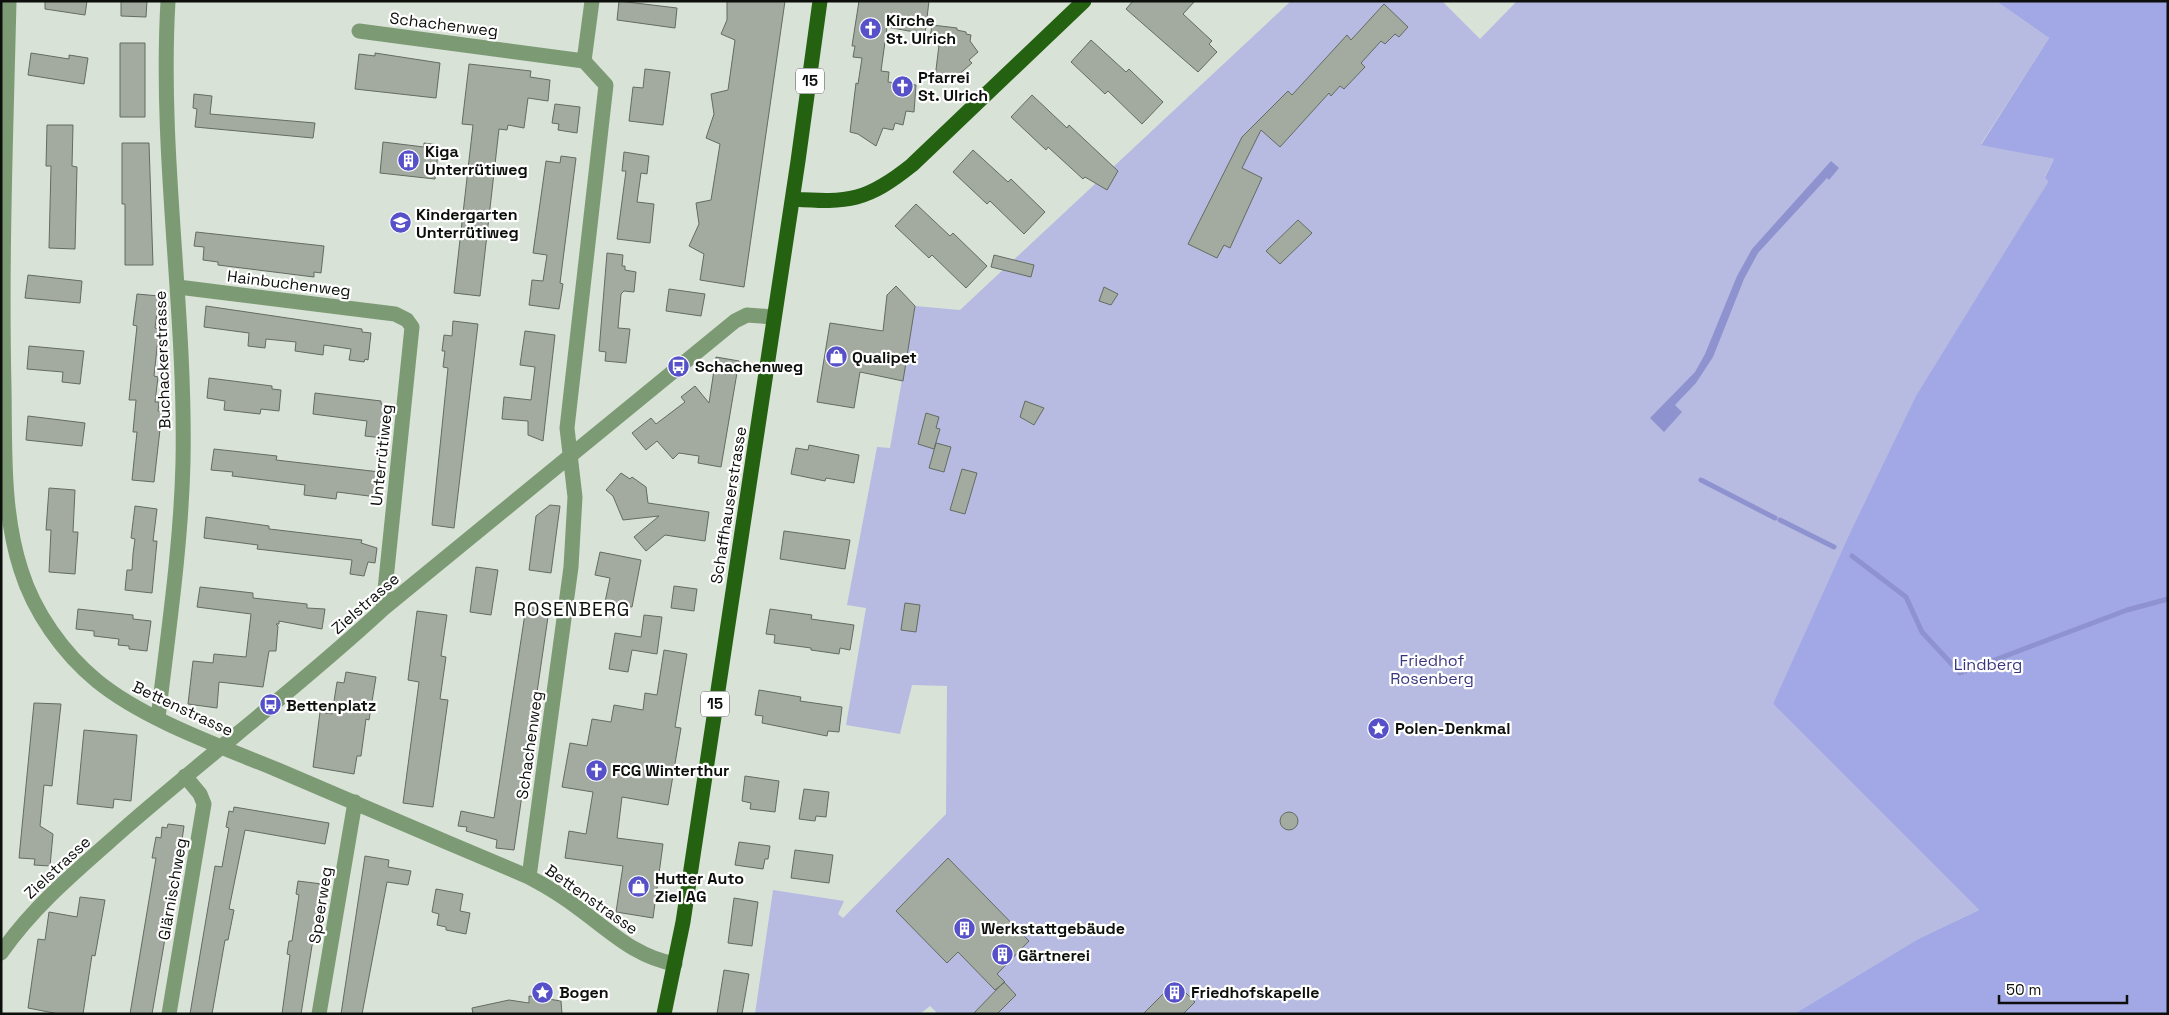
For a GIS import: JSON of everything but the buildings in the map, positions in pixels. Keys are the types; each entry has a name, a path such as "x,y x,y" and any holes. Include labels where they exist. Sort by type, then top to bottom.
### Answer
{"main road":[{"name":"Schaffhauserstrasse","path":"664,1014 683,922 793,199 820,1"},
{"path":"793,199 848,200 862,197 890,182 912,165 1084,1"}],"street":[{"name":"Bettenstrasse","path":"9,1 2,261 6,464 11,530 21,571 39,611 72,657 114,694 158,718 529,877 554,891 621,941 645,956 675,964"},
{"name":"Buchackerstrasse","path":"158,718 175,574 183,462 178,287 167,133 166,36 168,1"},
{"path":"584,60 592,1"},
{"name":"Schachenweg","path":"359,31 584,60 606,85 568,428 575,497 571,567 529,877"},
{"name":"Hainbuchenweg","path":"178,287 395,314"},
{"name":"Unterrütiweg","path":"383,609 412,327 407,320 395,314"},
{"name":"Zielstrasse","path":"1,953 18,930 53,893 186,776 350,639 383,609 735,321 747,314 774,317"},
{"name":"Glärnischweg","path":"169,1014 204,804 200,794 186,776"},
{"name":"Speerweg","path":"319,1014 355,802"}],"green space":[{"name":"Friedhof Rosenberg","path":"1291,1 1442,1 1480,39 1517,1 1996,1 2049,38 1981,144 2054,159 2045,176 2048,182 2028,216 1773,704 1979,910 1918,939 1794,1014 938,1014 930,1006 920,1014 755,1014 773,890 844,901 838,914 843,918 946,814 947,686 912,685 900,734 846,725 866,608 847,605 877,447 890,448 915,306 960,310"},
{"name":"Lindberg","path":"1996,1 2168,1 2168,1014 1794,1014 1918,939 1979,910 1773,704 1851,531 1916,396 2048,182 2045,177 2054,159 1981,145 2049,38"}],"shaded area":[{"path":"1831,161 1839,168 1829,180 1827,178 1758,253 1744,279 1713,357 1696,383 1675,405 1682,412 1664,432 1650,418 1695,372 1705,354 1737,276 1752,249"}],"waterway":[{"path":"1701,480 1775,518"},
{"path":"1780,520 1834,547"},
{"path":"1852,556 1906,597 1922,632 1960,673 2127,610 2168,599"}],"place":[{"name":"Kirche St. Ulrich","path":"870,29"},
{"name":"Pfarrei St. Ulrich","path":"902,86"},
{"name":"Kiga Unterrütiweg","path":"409,160"},
{"name":"Kindergarten Unterrütiweg","path":"400,223"},
{"name":"Qualipet","path":"836,357"},
{"name":"Schachenweg","path":"679,366"},
{"name":"Bettenplatz","path":"270,705"},
{"name":"Polen-Denkmal","path":"1379,728"},
{"name":"FCG Winterthur","path":"596,770"},
{"name":"Hutter Auto Ziel AG","path":"639,887"},
{"name":"Werkstattgebäude","path":"965,928"},
{"name":"Gärtnerei","path":"1002,955"},
{"name":"Bogen","path":"543,992"},
{"name":"Friedhofskapelle","path":"1175,992"}],"district":[{"name":"ROSENBERG","path":"572,609"}]}
